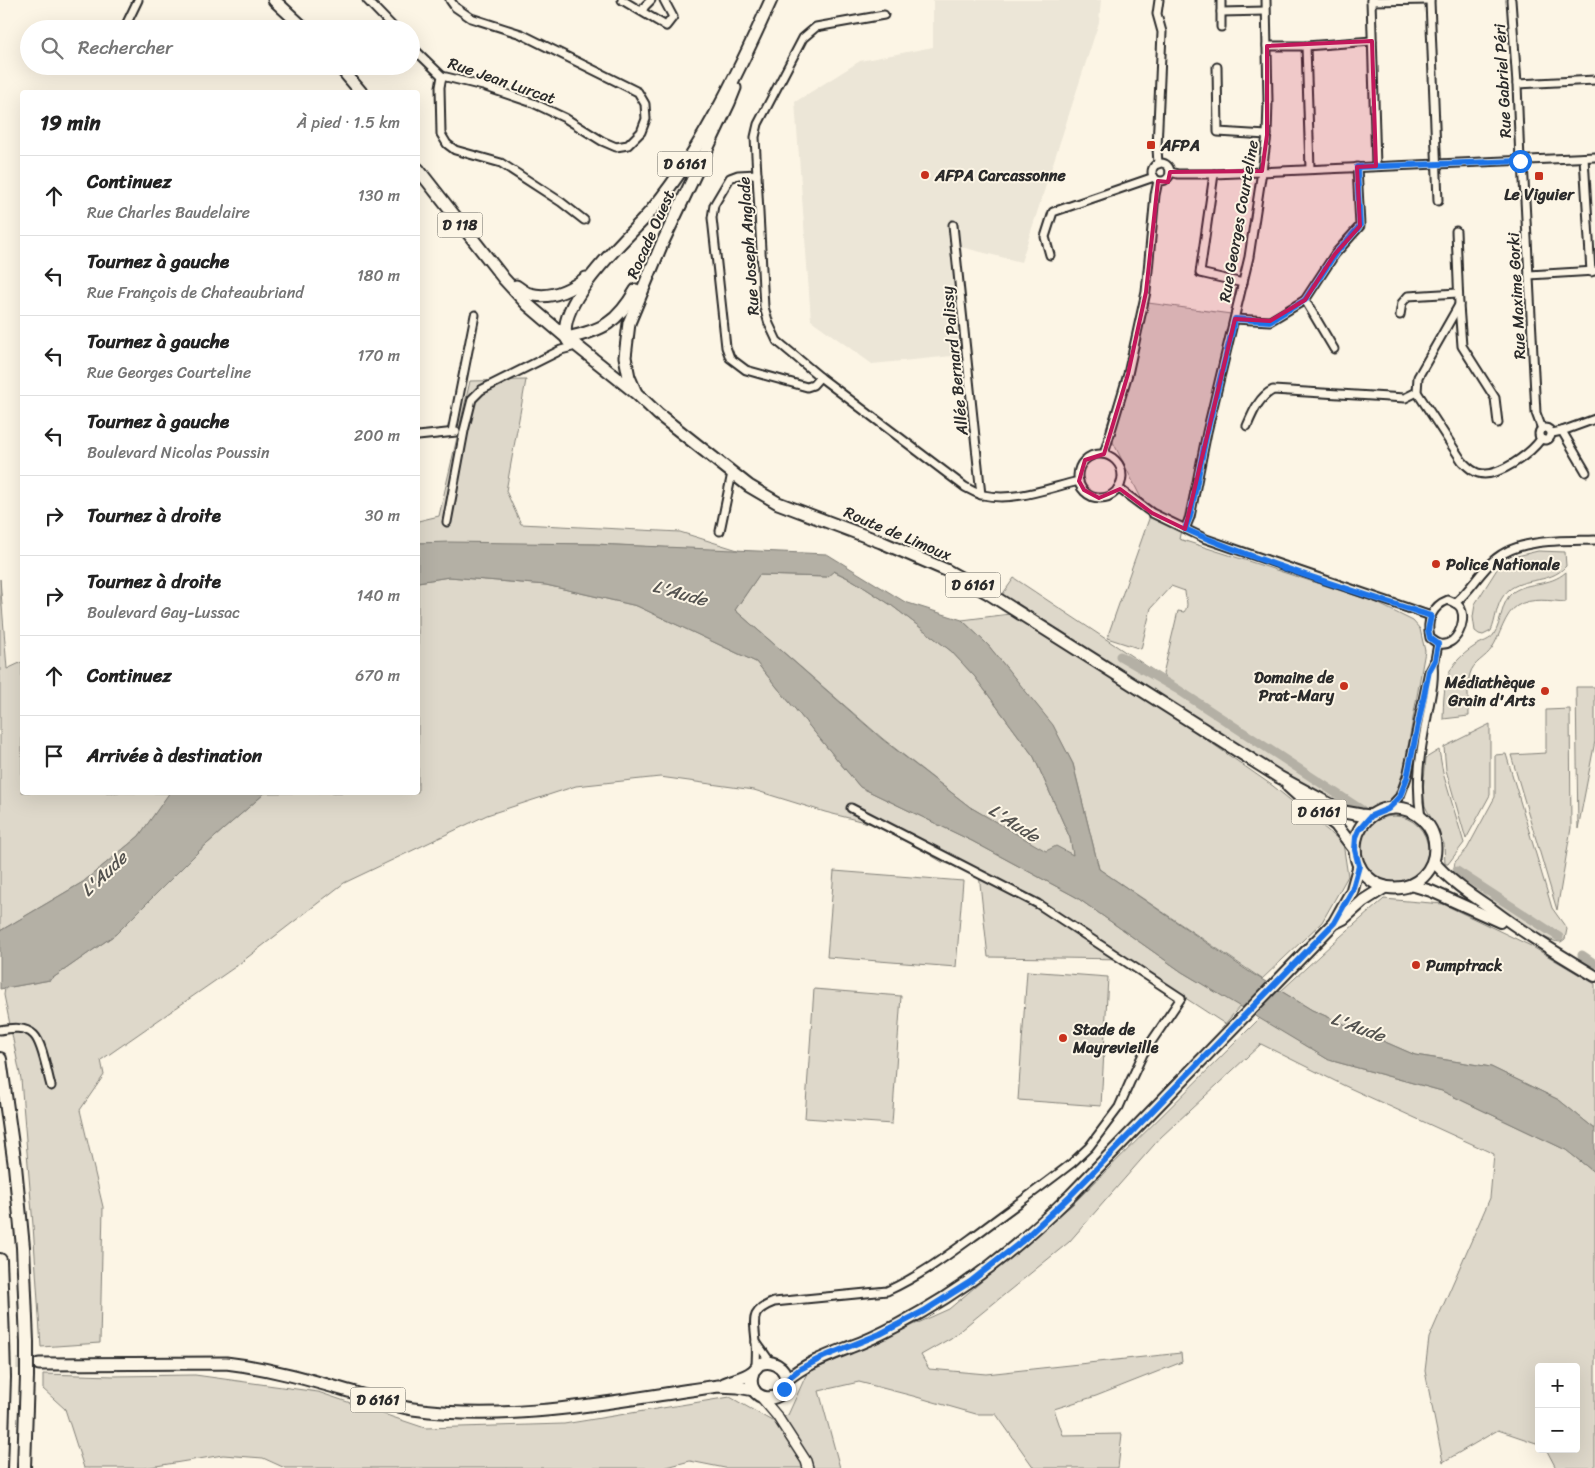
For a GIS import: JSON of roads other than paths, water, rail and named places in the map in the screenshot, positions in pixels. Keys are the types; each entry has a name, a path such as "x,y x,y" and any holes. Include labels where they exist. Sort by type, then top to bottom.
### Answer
{"highway":[{"path":"0,1059 8,1110 23,1247 27,1342 24,1468"},
{"path":"0,1260 4,1377 1,1468"}],"main road":[{"path":"274,0 296,20"},
{"name":"Rocade Ouest","path":"566,345 565,323 574,301 602,264 645,218 678,176 709,124 748,51 771,0"},
{"name":"Rocade Ouest","path":"637,394 629,377 625,357 630,323 661,246 729,103 748,51"},
{"path":"347,75 359,90"},
{"name":"D 118","path":"420,172 504,280 566,345"},
{"path":"566,345 615,320 629,302 661,246"},
{"name":"Rocade Ouest","path":"504,280 530,294 546,296 562,293 574,287 602,264"},
{"name":"D 6161","path":"566,345 637,394 658,414"},
{"name":"D 6161","path":"566,345 634,401 658,414"},
{"name":"Route de Limoux","path":"658,414 749,486 778,503 910,554 946,570 988,593 1279,777"},
{"name":"D 6161","path":"1279,777 1344,812 1371,816"},
{"name":"D 6161","path":"1279,777 1300,797 1336,825 1355,850"},
{"path":"1388,809 1406,809 1421,818 1431,830 1435,845 1433,861 1425,875 1411,885 1398,888 1385,887 1370,880 1359,866 1355,850 1356,837 1359,830 1371,816 1388,809"},
{"path":"1433,861 1454,882 1524,933 1595,976"},
{"path":"786,1380 800,1369 823,1357 886,1331 924,1311 970,1282 1021,1242 1105,1160 1334,923 1352,891 1359,866"},
{"path":"1411,885 1433,892 1524,933"},
{"path":"1334,923 1344,918 1363,901 1385,887"},
{"path":"775,1364 783,1370 786,1380 784,1389 778,1396 767,1398 758,1394 751,1381 754,1370 763,1363 775,1364 785,1366 823,1357"},
{"name":"D 6161","path":"39,1364 226,1362 292,1375 393,1405 413,1409 454,1412 549,1410 718,1386 738,1387 758,1394"},
{"name":"D 6161","path":"718,1386 754,1370"}],"street":[{"path":"128,20 138,0"},
{"path":"367,0 386,20"},
{"name":"Rue Jean Lurcat","path":"420,55 442,76 482,86 533,103 565,118 602,141 616,147 628,145 641,132 646,119 645,104 638,92 521,34 471,18 455,7 450,0"},
{"path":"622,0 666,26 673,17 664,0"},
{"path":"642,11 651,0"},
{"path":"1104,454 1128,374 1146,292 1156,179 1153,169 1158,164 1162,32 1157,14 1159,0"},
{"path":"1221,0 1221,27"},
{"name":"Rue Georges Courteline","path":"1185,529 1190,517 1207,432 1249,258 1267,134 1266,0"},
{"path":"1376,166 1371,1 1430,0 1438,201"},
{"name":"Rue Gabriel Péri","path":"1511,0 1522,161"},
{"path":"1221,12 1266,11"},
{"name":"Rue Joseph Anglade","path":"884,15 816,27 802,38 758,124 755,138 756,174 764,307 769,324 777,341 820,377 965,487 981,495 998,498 1011,497 1079,481"},
{"path":"1267,46 1306,46 1372,41"},
{"path":"1306,46 1310,169"},
{"path":"1217,67 1218,132 1267,134"},
{"path":"442,76 440,87 441,134 447,144 455,150 500,163 561,202 584,220"},
{"path":"1517,84 1595,80"},
{"path":"1158,164 1166,165 1170,172 1178,174 1214,174 1595,157"},
{"path":"1529,275 1593,272 1584,158"},
{"name":"Rue Maxime Gorki","path":"1522,161 1536,413 1542,429"},
{"path":"1235,319 1270,321 1305,300 1335,254 1360,226 1357,167"},
{"path":"1050,255 1045,238 1053,212 1156,179 1166,179 1170,172"},
{"path":"756,174 738,175 730,178 714,205 712,218 726,347 730,358 746,370 807,387 820,377"},
{"path":"1214,174 1200,273 1243,283"},
{"name":"Allée Bernard Palissy","path":"953,225 981,495"},
{"path":"1456,231 1462,346 1494,398 1498,423"},
{"path":"1400,315 1402,303 1408,296 1458,293"},
{"path":"1305,300 1334,349"},
{"path":"1459,304 1418,377 1417,392 1462,461 1478,474 1490,474 1503,470 1536,445 1541,438"},
{"path":"452,432 476,315"},
{"path":"447,522 472,399 481,390 566,345"},
{"path":"1247,426 1253,411 1266,394 1273,390 1405,398 1417,392"},
{"path":"1552,433 1595,419"},
{"path":"1541,438 1539,433 1542,429 1548,428 1552,433"},
{"path":"420,436 464,431"},
{"path":"1562,431 1586,472"},
{"path":"1541,438 1548,440 1552,433"},
{"path":"1104,454 1112,457 1121,468 1121,482 1114,493 1099,498 1091,496 1084,490 1079,481 1080,466 1084,460 1092,455 1104,454"},
{"path":"720,531 732,473"},
{"path":"1118,488 1152,513 1206,539 1431,616"},
{"path":"1455,603 1466,594 1493,561 1510,550 1526,544 1595,540"},
{"path":"1448,600 1455,603 1461,610 1463,618 1459,632 1454,640 1447,644 1438,644 1430,638 1428,630 1431,616 1440,603 1448,600"},
{"path":"1388,809 1400,796 1407,778 1429,671 1438,644"},
{"path":"1421,818 1417,777 1435,677 1433,663"},
{"path":"754,1370 756,1342 753,1324 758,1311 765,1305 774,1302 880,1292 900,1285 917,1276 951,1252 1072,1163 1089,1147 1119,1107 1143,1054 1181,998 1038,904 851,808"},
{"path":"0,1030 17,1028 34,1035 40,1047 51,1086"},
{"path":"756,1342 775,1364"},
{"path":"758,1394 777,1416 806,1461 808,1468"},
{"path":"777,1416 778,1396"}],"water":[{"name":"L'Aude","path":"420,543 594,544 827,554 905,602 962,620 988,645 1053,725 1073,764 1099,869 1248,971 1312,1010 1415,1055 1491,1067 1559,1100 1595,1129 1595,1173 1566,1150 1442,1091 1329,1060 1182,972 1076,897 972,841 860,787 756,662 637,606 546,585 449,577 420,582","holes":["834,571 854,581 891,605 951,651 975,677 1034,757 1070,838 1073,855 1056,846 1046,851 970,807 882,739 735,610 759,575 827,577"]},
{"name":"L'Aude","path":"168,795 263,795 199,851 116,934 50,980 0,989 0,931 83,882 139,836"}],"waterway":[{"path":"1120,656 1177,689 1362,810"},
{"path":"1457,871 1559,937"},
{"path":"1582,955 1595,964"}],"tunnel":[{"path":"0,1363 35,1364"}],"place":[{"name":"AFPA","path":"1151,145"},
{"name":"AFPA Carcassonne","path":"925,175"},
{"name":"Le Viguier","path":"1539,176"},
{"name":"Police Nationale","path":"1436,564"},
{"name":"Domaine de Prat-Mary","path":"1344,686"},
{"name":"Médiathèque Grain d'Arts","path":"1545,691"},
{"name":"Pumptrack","path":"1416,965"},
{"name":"Stade de Mayrevieille","path":"1063,1038"}]}
